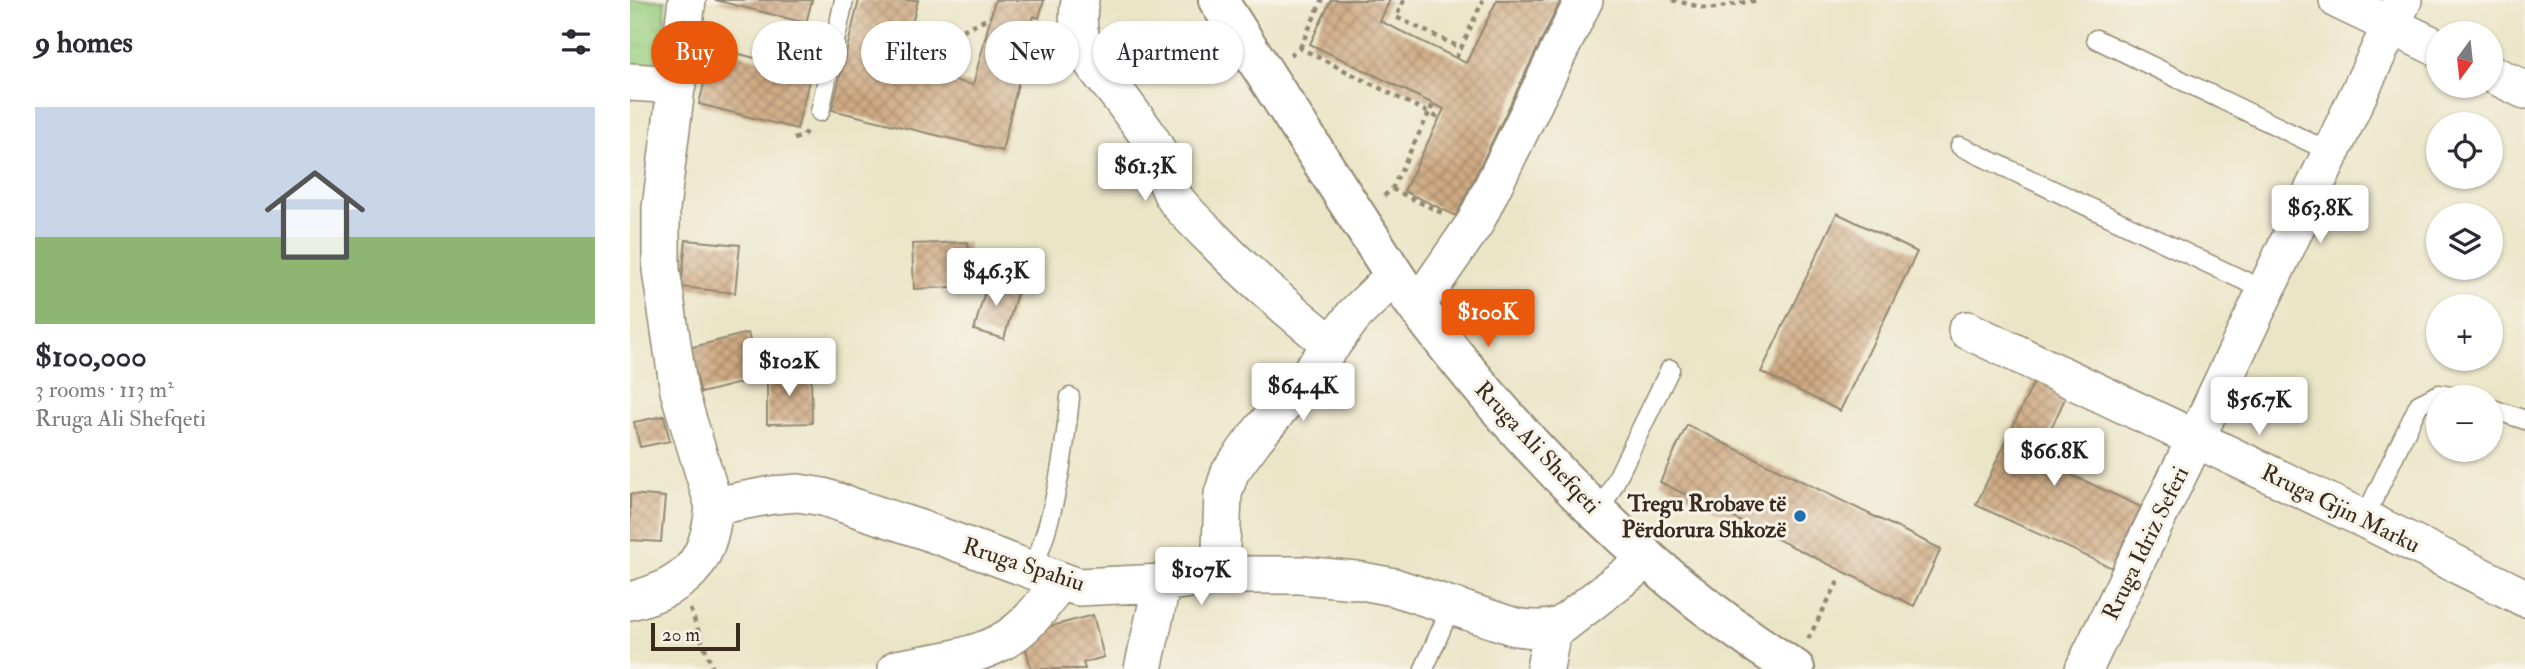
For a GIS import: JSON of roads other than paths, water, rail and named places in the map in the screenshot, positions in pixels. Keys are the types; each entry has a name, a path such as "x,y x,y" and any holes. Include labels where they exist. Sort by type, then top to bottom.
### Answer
{"main road":[{"name":"Rruga Ali Shefqeti","path":"1218,0 1272,88 1404,289 1504,413 1599,515 1647,559 1726,621 1794,668"}],"street":[{"path":"630,601 657,594 678,583 688,574 703,553 712,526 714,506 679,391 661,270 661,208 687,0"},
{"path":"1080,0 1076,19 1079,39 1089,58 1129,109 1158,153 1166,183 1176,199 1231,258 1280,304 1332,345"},
{"path":"1220,575 1223,494 1230,472 1354,315 1404,289 1430,288 1475,223 1584,0"},
{"path":"2338,0 2397,13 2426,38"},
{"name":"Rruga Idriz Seferi","path":"2084,669 2397,13"},
{"path":"2503,79 2525,90"},
{"path":"630,82 677,85"},
{"name":"Rruga Gjin Marku","path":"1967,330 2525,598"},
{"name":"Rruga Spahiu","path":"714,506 773,495 823,497 1078,587 1162,583 1220,575 1300,575 1356,580 1402,590 1515,627 1535,630 1552,628"},
{"path":"1545,669 1552,628 1574,617 1647,559"},
{"path":"897,669 983,651 1011,638 1046,604 1046,576"},
{"path":"1143,669 1162,583"}],"lane":[{"path":"820,112 844,0"},
{"path":"2096,39 2332,153"},
{"path":"1960,146 2266,291"},
{"path":"1599,515 1670,369"},
{"path":"1046,576 1045,538 1066,441 1070,397"},
{"path":"2364,519 2419,404 2426,400"},
{"path":"2503,412 2525,420"},
{"path":"1424,669 1451,607"}],"place":[{"name":"Tregu Rrobave të Përdorura Shkozë","path":"1800,516"}]}
